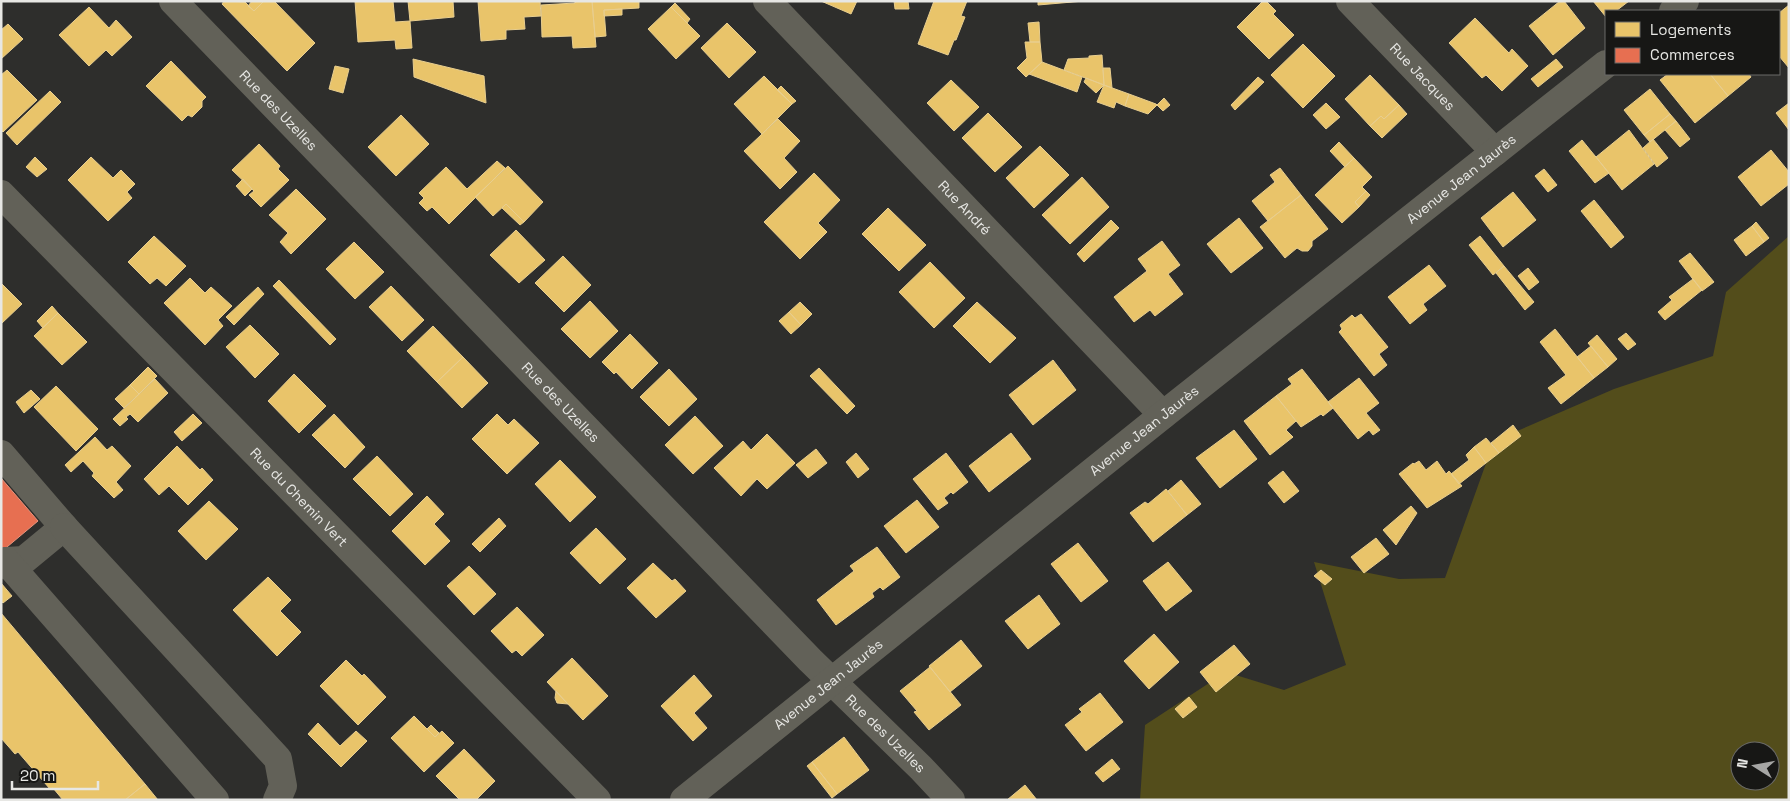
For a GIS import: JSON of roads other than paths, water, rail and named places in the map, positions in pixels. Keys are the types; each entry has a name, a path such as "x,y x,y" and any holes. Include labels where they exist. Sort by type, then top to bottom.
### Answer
{"street":[{"name":"Rue des Uzelles","path":"173,1 830,681 921,768 951,800"},
{"name":"Rue André","path":"767,1 1163,415"},
{"name":"Rue Jacques","path":"1350,1 1495,152"},
{"path":"1674,10 1685,1"},
{"name":"Avenue Jean Jaurès","path":"684,800 1163,415 1605,65"},
{"name":"Rue du Chemin Vert","path":"1,194 597,800"},
{"path":"1,454 64,526 278,759 283,786 277,800"},
{"path":"4,563 24,560 64,526"},
{"path":"4,563 215,800"}]}
